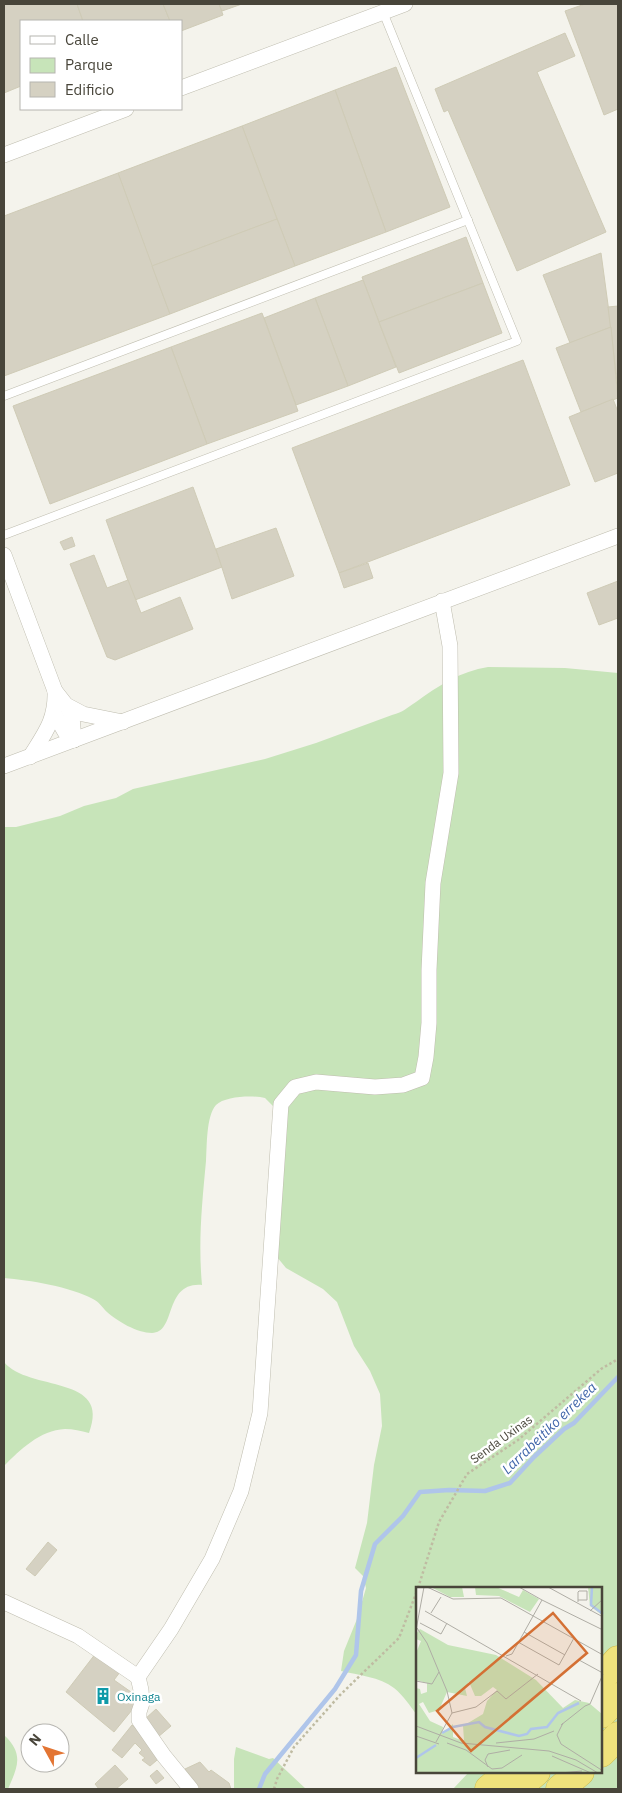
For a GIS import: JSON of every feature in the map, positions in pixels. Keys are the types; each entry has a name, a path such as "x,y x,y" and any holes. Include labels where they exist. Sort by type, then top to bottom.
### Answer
{"highway":[{"path":"602,1678 618,1660"},
{"path":"602,1713 618,1698"},
{"path":"602,1752 618,1736"},
{"path":"489,1789 508,1773"},
{"path":"516,1789 535,1773"},
{"path":"560,1789 579,1773"}],"street":[{"path":"182,88 405,4"},
{"path":"4,155 123,110"},
{"path":"4,766 618,536"},
{"path":"4,555 55,691 64,732 74,740"},
{"path":"138,1677 171,1629 212,1559 241,1491 260,1413 281,1104 295,1087 316,1082 375,1087 403,1085 422,1078 429,1023 429,970 433,883 451,773 450,646 442,601"},
{"path":"60,709 123,722"},
{"path":"30,756 60,709"},
{"path":"4,1602 78,1636 138,1677 142,1690 142,1704 139,1712 140,1720 164,1756 191,1789"}],"lane":[{"path":"4,535 517,341 383,12"},
{"path":"4,396 468,220"}],"path":[{"name":"Senda Uxinas","path":"418,1587 439,1522 468,1474 518,1440 602,1369 618,1359"},
{"name":"Senda Uxinas","path":"274,1789 277,1779 294,1747 340,1695 399,1638 416,1592"}],"green space":[{"path":"488,667 565,668 618,673 618,1789 453,1789 468,1773 602,1773 602,1587 416,1587 416,1714 400,1694 388,1684 369,1677 341,1671 344,1651 357,1619 366,1588 363,1576 355,1568 367,1523 374,1465 382,1426 380,1394 370,1371 354,1346 337,1302 323,1289 286,1268 277,1257 274,1107 265,1098 232,1098 216,1105 210,1116 200,1238 202,1285 190,1286 181,1291 165,1325 160,1331 152,1333 134,1329 111,1315 95,1300 73,1291 37,1282 4,1278 4,827 16,827 60,816 84,806 116,798 133,789 265,759 316,743 399,713 450,680"},
{"path":"4,1362 15,1371 79,1393 89,1401 93,1414 89,1433 65,1429 47,1433 31,1442 4,1466"},
{"path":"4,1735 17,1754 16,1767 8,1789 4,1789"},
{"path":"236,1747 269,1759 273,1758 306,1789 234,1789"}],"building":[{"path":"4,4 77,4 83,20 20,20 20,86 4,93"},
{"path":"77,4 163,4 170,20 83,20"},
{"path":"163,4 219,4 223,15 182,31 182,20 170,20"},
{"path":"219,4 242,4 222,11"},
{"path":"585,4 618,4 618,109 604,115 565,11"},
{"path":"565,33 575,56 537,72 606,232 517,271 448,110 444,112 435,89"},
{"path":"396,67 450,207 386,232 335,90"},
{"path":"335,90 386,232 295,266 242,126"},
{"path":"242,126 277,219 152,266 118,173"},
{"path":"118,173 170,314 4,376 4,216"},
{"path":"277,219 295,266 170,314 152,266"},
{"path":"466,237 483,283 379,322 362,277"},
{"path":"601,253 611,327 570,343 543,275"},
{"path":"363,280 396,367 348,386 315,298"},
{"path":"483,283 502,333 399,373 379,322"},
{"path":"315,298 348,386 296,405 264,318"},
{"path":"618,306 618,390 608,307"},
{"path":"262,313 298,411 207,444 171,347"},
{"path":"611,327 618,398 581,412 556,348"},
{"path":"171,347 207,444 50,504 13,406"},
{"path":"523,360 570,485 339,573 292,448"},
{"path":"613,399 618,412 618,473 595,482 569,417"},
{"path":"193,487 222,567 135,600 106,520"},
{"path":"276,528 294,576 232,599 216,549"},
{"path":"72,537 75,546 64,550 60,542"},
{"path":"94,555 107,588 128,580 141,613 180,597 193,629 115,660 107,657 70,564"},
{"path":"368,563 373,578 344,588 339,573"},
{"path":"618,581 618,618 599,625 587,593"},
{"path":"48,1542 57,1550 35,1576 26,1569"},
{"name":"Oxinaga","path":"96,1653 120,1672 114,1680 141,1699 114,1732 66,1692"},
{"path":"156,1709 171,1726 158,1737 144,1720"},
{"path":"132,1725 163,1755 150,1766 142,1760 145,1758 139,1753 142,1750 135,1743 122,1758 112,1750"},
{"path":"200,1762 209,1772 211,1770 229,1783 231,1789 201,1789 185,1769"},
{"path":"115,1765 128,1779 116,1789 99,1789 95,1784"},
{"path":"157,1770 164,1778 156,1784 150,1776"}],"waterway":[{"name":"Larrabeitiko errekea","path":"259,1789 265,1774 335,1689 356,1655 361,1591 375,1544 403,1516 420,1492 449,1490 485,1491 510,1483 534,1457 564,1429 574,1423 618,1377"}],"place":[{"name":"Oxinaga","path":"103,1696"}]}
